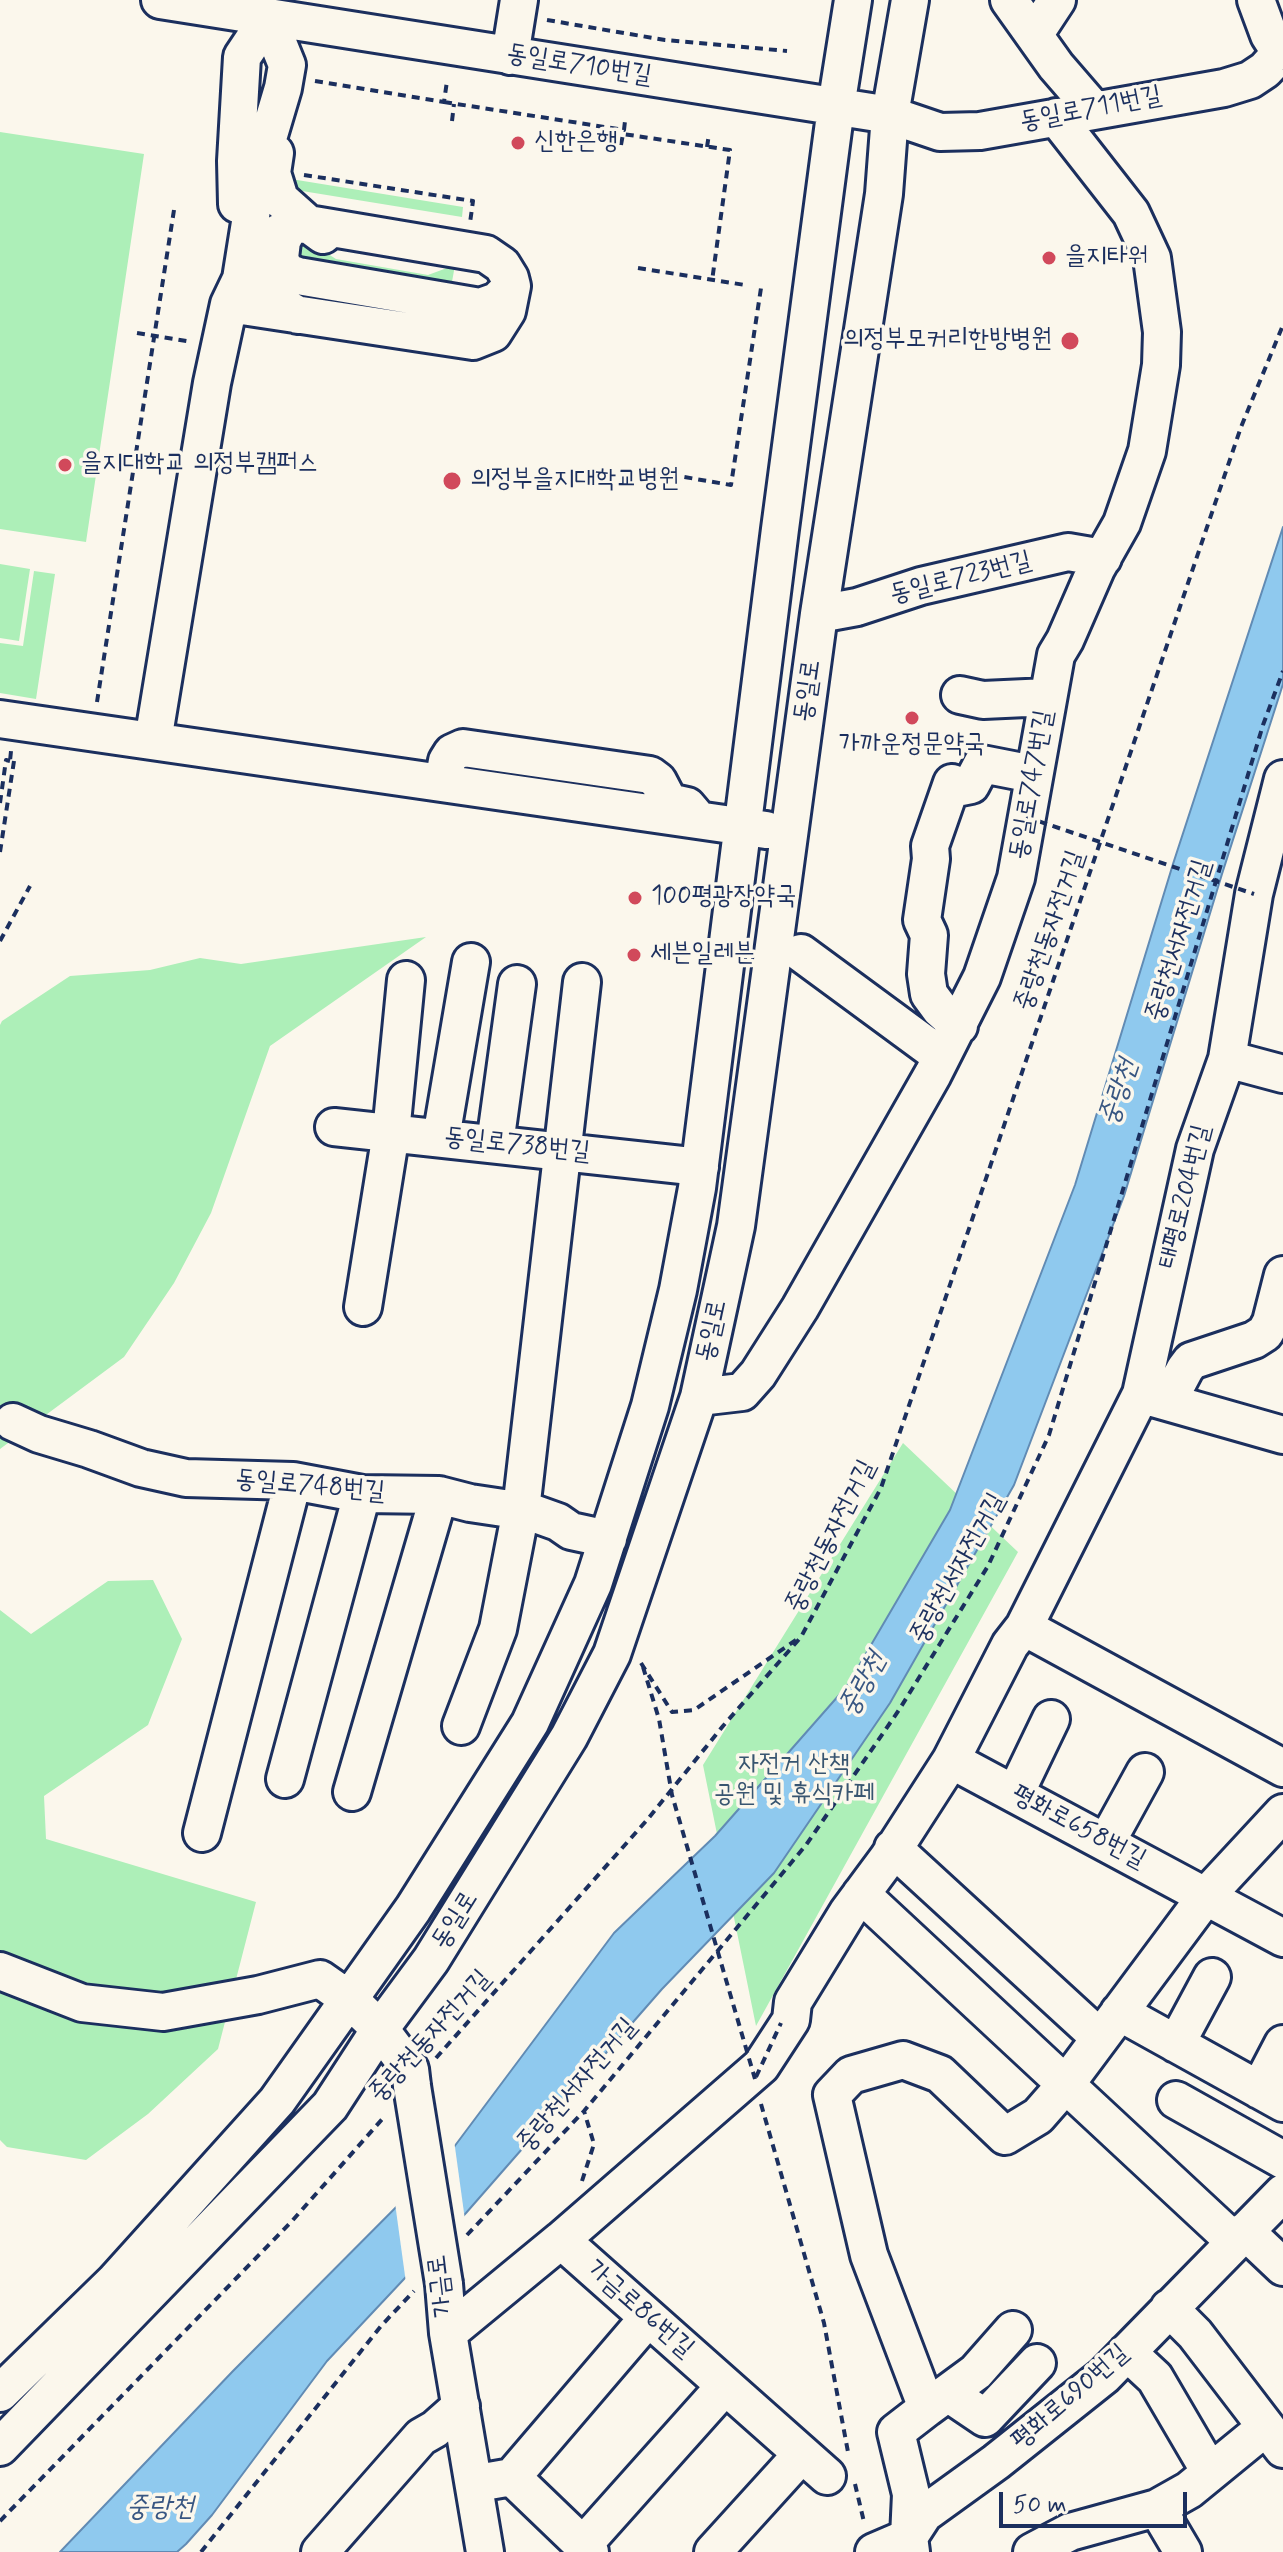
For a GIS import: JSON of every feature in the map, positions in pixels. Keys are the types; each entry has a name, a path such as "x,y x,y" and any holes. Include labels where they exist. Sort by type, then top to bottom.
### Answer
{"street":[{"name":"동일로710번길","path":"160,0 890,115"},
{"name":"동일로","path":"0,2393 114,2282 277,2101 413,1909 530,1723 593,1584 650,1406 678,1290 700,1167 836,107 853,0"},
{"name":"동일로","path":"0,2447 330,2106 448,1934 569,1737 612,1654 699,1397 736,1226 819,614 884,194 890,115 910,0"},
{"path":"1009,0 1056,66 1094,110"},
{"path":"1034,35 1057,0"},
{"path":"1256,0 1269,35 1282,51"},
{"path":"510,56 531,10"},
{"path":"268,18 287,65 299,85 272,173 280,199 301,224"},
{"path":"229,304 225,277 237,204 239,75 242,57 268,18"},
{"name":"동일로711번길","path":"890,115 940,132 980,131 1224,88 1250,80 1265,70 1282,51"},
{"path":"153,741 212,383 229,304 241,279 258,172 299,85"},
{"name":"동일로747번길","path":"699,1397 742,1392 758,1374 800,1308 950,1041 982,977 1016,878 1056,655 1122,523 1147,451 1161,365 1160,307 1152,258 1131,213 1056,117"},
{"path":"229,304 298,315 473,341 490,336 500,325 507,311 512,286 507,271 497,260 480,252 464,236 301,224 285,229 274,239 266,276 274,300 298,315"},
{"path":"301,224 284,236 280,249 283,267 291,274 480,307 497,301 512,286"},
{"name":"동일로723번길","path":"819,614 857,607 921,586 1068,552 1103,558"},
{"path":"960,695 983,700 1048,697"},
{"path":"6,729 153,741 790,834"},
{"path":"950,1041 940,1009 929,994 926,974 929,935 922,920 930,846 952,783 961,787 971,785 982,764 1033,774"},
{"name":"태평로204번길","path":"1154,1398 1195,1149 1227,1059 1254,894 1283,779"},
{"path":"801,953 950,1041"},
{"path":"441,1138 471,962"},
{"path":"363,1307 391,1133 406,980"},
{"path":"461,1726 498,1629 521,1510 582,982"},
{"path":"495,1144 517,984"},
{"path":"1227,1059 1283,1074"},
{"name":"동일로738번길","path":"334,1127 700,1167"},
{"path":"561,2240 761,2066 791,2020 793,2002 951,1760 1010,1645 1024,1627 1154,1398 1191,1361 1254,1340 1265,1333 1271,1322 1283,1275"},
{"path":"1154,1398 1283,1435"},
{"name":"동일로748번길","path":"13,1422 39,1434 186,1478 293,1481 362,1494 439,1495 521,1510 558,1522 571,1531 608,1539"},
{"path":"202,1833 293,1481"},
{"path":"285,1779 362,1494"},
{"path":"352,1792 439,1495"},
{"path":"1024,1627 1283,1768"},
{"path":"1015,1794 1051,1719"},
{"name":"평화로658번길","path":"951,1760 1283,1938"},
{"path":"1106,1843 1145,1772"},
{"path":"1037,2363 985,2418 938,2400 869,2255 832,2095 851,2075 903,2060 940,2074 1005,2136 1038,2116 1066,2084 1206,1896 1283,1813"},
{"path":"893,1848 1110,2025 1176,2044 1271,2097 1283,2044"},
{"path":"861,1894 1066,2084 1240,2236 1283,2267"},
{"name":"가금로","path":"0,1971 82,2003 163,2012 258,1995 320,1979 350,2000 380,2029 410,2069 420,2077 434,2282 448,2333 476,2484 485,2552"},
{"path":"1176,2044 1212,1977"},
{"path":"1176,2100 1283,2160"},
{"name":"평화로690번길","path":"910,2544 924,2514 1092,2386 1283,2193"},
{"name":"가금로86번길","path":"448,2333 561,2240 725,2386 833,2467"},
{"path":"1032,2552 1070,2532 1157,2508 1189,2490 1210,2472 1274,2438 1195,2334 1169,2308"},
{"path":"476,2484 512,2477 648,2318"},
{"path":"869,2537 910,2544 911,2494 896,2432 976,2372 1013,2330"},
{"path":"1127,2352 1155,2378 1210,2472"},
{"path":"512,2477 587,2548 725,2386"},
{"path":"320,2552 421,2437 461,2406"},
{"path":"713,2552 833,2467"},
{"path":"1157,2508 1183,2552"}],"path":[{"path":"531,10 665,40 787,51"},
{"path":"444,102 447,81"},
{"path":"299,85 444,102 730,150 712,281"},
{"path":"452,121 454,104"},
{"path":"621,145 625,121"},
{"path":"707,147 709,134"},
{"path":"304,175 473,201 464,236"},
{"path":"96,711 174,210"},
{"path":"638,268 745,285"},
{"path":"643,470 731,485 761,288"},
{"name":"중랑천동자전거길","path":"420,2077 647,1820 801,1637 881,1488 1236,442 1283,325"},
{"path":"137,333 202,344"},
{"name":"중랑천서자전거길","path":"467,2235 584,2111 806,1845 899,1710 988,1566 1049,1435 1263,725 1283,671"},
{"path":"6,729 10,761"},
{"path":"0,803 6,760 14,761 0,852"},
{"path":"1026,817 1254,894"},
{"path":"0,941 30,886"},
{"path":"781,2023 755,2079 672,1795 659,1719 643,1667 672,1712 694,1710 801,1637"},
{"path":"759,2093 824,2323 833,2467 869,2537"},
{"path":"580,2185 594,2144 584,2111"},
{"name":"중랑천동자전거길","path":"0,2521 292,2221 386,2115"},
{"path":"201,2552 381,2326 434,2282"}],"green space":[{"path":"0,132 144,154 86,542 0,529"},
{"path":"291,179 463,207 462,217 296,190"},
{"path":"306,240 336,259 428,275 455,265 450,293 299,261 293,246"},
{"path":"0,564 30,569 19,641 0,638"},
{"path":"34,571 55,574 36,699 0,693 0,643 23,646"},
{"path":"426,937 270,1046 211,1213 174,1283 124,1357 0,1449 2,1021 70,976 150,970 200,958 241,964"},
{"name":"자전거 산책 공원 및 휴식카페","path":"903,1443 1018,1552 756,2026 703,1765"},
{"path":"153,1580 182,1639 148,1725 44,1796 46,1839 256,1902 218,2049 148,2114 86,2160 7,2147 0,2140 0,1610 31,1634 108,1581"}],"water":[{"name":"중랑천","path":"1283,527 1283,684 1124,1196 1014,1485 890,1703 774,1873 662,1989 466,2213 327,2361 212,2515 186,2544 177,2552 60,2552 233,2371 448,2155 614,1933 715,1836 847,1686 950,1510 1075,1185 1173,864"}],"pier":[{"path":"454,2140 465,2220 406,2283 395,2203"}],"place":[{"name":"신한은행","path":"518,143"},
{"name":"을지타워","path":"1049,258"},
{"name":"의정부모커리한방병원","path":"1070,341"},
{"name":"을지대학교 의정부캠퍼스","path":"65,465"},
{"name":"의정부을지대학교병원","path":"452,481"},
{"name":"가까운정문약국","path":"912,718"},
{"name":"100평광장약국","path":"635,898"},
{"name":"세븐일레븐","path":"634,955"}]}
